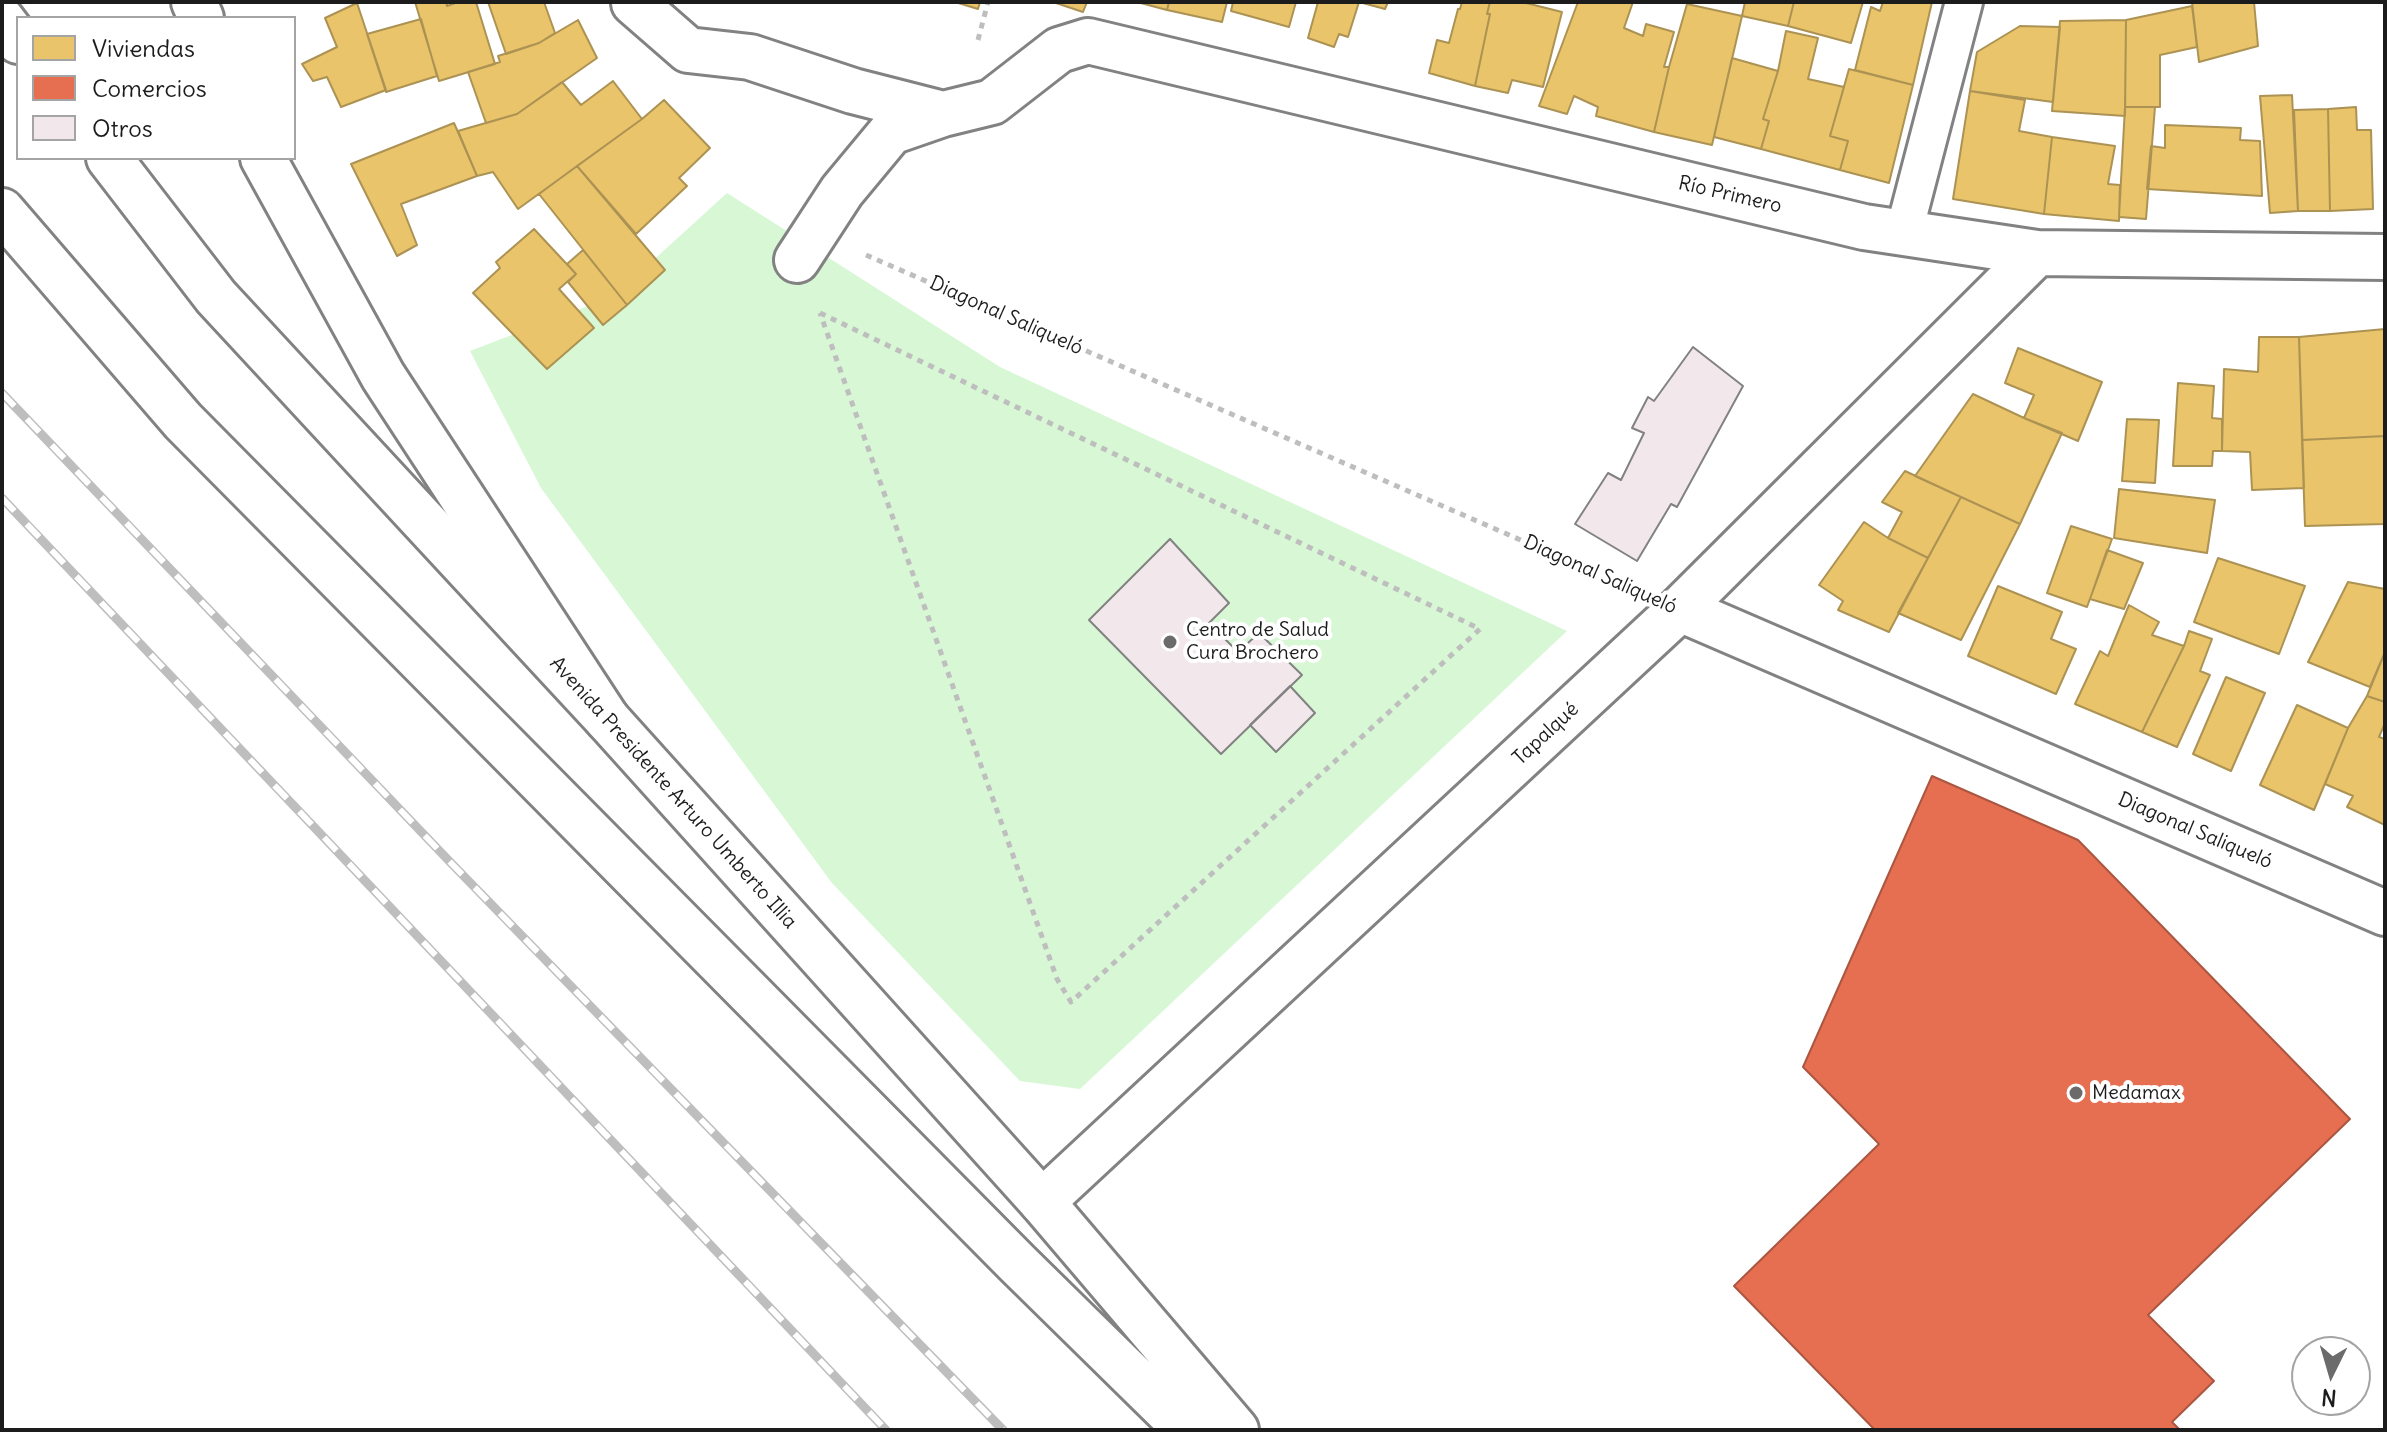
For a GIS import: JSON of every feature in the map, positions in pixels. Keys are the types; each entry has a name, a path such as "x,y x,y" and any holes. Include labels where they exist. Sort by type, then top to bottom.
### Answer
{"main road":[{"path":"634,3 688,50 750,57 853,91 943,114"},
{"path":"2,20 16,38"},
{"name":"Río Primero","path":"943,114 992,102 1059,50 1088,41 1864,227 2037,253 2385,257"},
{"path":"808,244 842,191 891,132 943,114"},
{"name":"Avenida Presidente Arturo Umberto Illia","path":"111,160 216,297 607,719 1042,1202 1236,1430"},
{"path":"264,160 383,376 607,719"},
{"path":"2,211 183,421 995,1241 1187,1430"},
{"name":"Tapalqué","path":"1042,1202 1680,609 2037,253"},
{"name":"Diagonal Saliqueló","path":"1680,609 2385,913"}],"lane":[{"path":"1904,232 1964,2"}],"path":[{"name":"Diagonal Saliqueló","path":"808,244 864,254 1680,609"},
{"path":"820,313 1480,629 1071,1002 1057,979 820,313"}],"green space":[{"path":"727,193 1000,367 1567,631 1080,1089 1020,1081 832,883 541,488 470,351 614,296"}],"building: Viviendas":[{"path":"415,2 446,2 447,6 458,2 476,2 495,64 439,81"},
{"path":"488,2 544,2 555,33 539,43 506,54"},
{"path":"955,2 980,2 978,9"},
{"path":"1053,2 1087,2 1083,12"},
{"path":"1137,2 1169,2 1167,10"},
{"path":"1169,2 1227,2 1222,22 1167,10"},
{"path":"1233,2 1296,2 1289,27 1231,11"},
{"path":"1318,2 1359,2 1348,37 1339,34 1334,47 1308,38"},
{"path":"1359,2 1388,2 1385,9"},
{"path":"1462,2 1490,2 1475,86 1429,73 1437,40 1449,43"},
{"path":"1490,2 1522,2 1562,12 1543,87 1512,80 1508,93 1475,86"},
{"path":"1578,2 1633,2 1624,28 1643,36 1646,24 1674,32 1664,67 1669,67 1654,132 1596,116 1598,107 1574,96 1567,114 1539,106"},
{"path":"1745,2 1794,2 1788,26 1742,16"},
{"path":"1794,2 1863,2 1851,43 1788,26"},
{"path":"1883,2 1932,2 1913,85 1855,70 1871,7 1880,11"},
{"path":"2192,2 2254,2 2258,46 2199,62"},
{"path":"357,3 386,90 341,107 327,77 313,81 302,64 337,47 325,18"},
{"path":"1687,4 1742,16 1712,145 1654,132"},
{"path":"2192,6 2197,47 2160,55 2160,107 2125,107 2126,20"},
{"path":"421,19 437,76 386,92 367,34"},
{"path":"578,20 597,58 517,114 486,123 468,72 500,62 498,56 539,43"},
{"path":"2126,20 2125,116 2052,111 2060,21"},
{"path":"2020,26 2060,27 2053,102 1970,91 1977,52"},
{"path":"1786,31 1818,38 1808,79 1844,87 1830,136 1848,141 1840,170 1761,149 1769,121 1763,119"},
{"path":"1732,58 1778,71 1763,119 1769,121 1761,149 1714,137"},
{"path":"1849,69 1913,85 1889,183 1840,170 1848,141 1830,136"},
{"path":"613,81 642,119 518,209 493,172 477,176 458,131 517,114 562,82 581,105"},
{"path":"1970,91 2025,100 2019,131 2052,137 2044,214 1953,199"},
{"path":"2292,95 2298,211 2270,213 2260,96"},
{"path":"664,100 710,148 679,178 687,186 636,234 577,166"},
{"path":"2125,107 2155,107 2146,219 2119,217"},
{"path":"2356,107 2357,130 2371,130 2373,209 2330,211 2328,109"},
{"path":"2328,109 2330,211 2298,211 2294,110"},
{"path":"454,123 477,176 401,204 417,245 397,256 351,164"},
{"path":"2165,125 2241,128 2240,140 2260,141 2262,196 2147,189 2151,146 2165,148"},
{"path":"2052,137 2115,146 2108,184 2120,185 2119,221 2044,214"},
{"path":"577,166 665,270 627,305 539,194"},
{"path":"534,229 576,274 559,289 594,328 547,369 473,293 500,268 496,262"},
{"path":"583,250 627,305 603,325 568,282 576,274 567,264"},
{"path":"2385,329 2385,436 2302,440 2299,337"},
{"path":"2259,337 2299,337 2304,488 2252,490 2250,452 2222,451 2224,369 2258,372"},
{"path":"2018,348 2102,382 2078,441 2024,418 2034,395 2005,383"},
{"path":"2178,383 2214,386 2212,418 2222,419 2222,451 2213,451 2212,466 2173,466"},
{"path":"1973,394 2062,433 2020,524 1915,476"},
{"path":"2127,419 2159,420 2155,483 2122,481"},
{"path":"2385,436 2385,524 2305,526 2302,440"},
{"path":"1905,471 1961,497 1928,558 1888,538 1902,512 1882,502"},
{"path":"2119,489 2215,500 2207,553 2114,538"},
{"path":"1961,497 2020,524 1961,640 1898,613"},
{"path":"1864,522 1928,558 1889,632 1838,610 1843,601 1819,585"},
{"path":"2071,526 2112,539 2087,607 2047,593"},
{"path":"2107,550 2143,563 2124,609 2090,599"},
{"path":"2218,558 2305,586 2279,654 2194,622"},
{"path":"2348,582 2385,589 2385,652 2370,687 2308,662"},
{"path":"1998,586 2062,612 2051,639 2076,649 2056,694 1968,656"},
{"path":"2129,605 2159,622 2152,635 2184,646 2142,732 2075,704 2100,651 2108,656"},
{"path":"2189,631 2212,639 2200,671 2210,675 2177,747 2142,732"},
{"path":"2385,652 2385,702 2367,696"},
{"path":"2226,677 2265,693 2231,771 2193,754"},
{"path":"2367,696 2385,702 2385,723 2379,737 2385,739 2385,825 2347,807 2353,796 2325,784 2348,728"},
{"path":"2297,705 2348,728 2314,810 2260,785"}],"building: Comercios":[{"name":"Medamax","path":"1932,776 2078,840 2350,1119 2148,1315 2214,1381 2172,1422 2180,1430 1875,1430 1734,1286 1879,1144 1803,1067"}],"building: Otros":[{"path":"1693,347 1743,386 1677,507 1671,504 1637,561 1575,524 1608,473 1621,480 1644,433 1632,428 1648,397 1654,401"},
{"name":"Centro de Salud Cura Brochero","path":"1170,539 1229,603 1209,623 1238,652 1259,633 1302,675 1221,754 1089,620"},
{"path":"1290,686 1315,713 1276,752 1250,725"}],"railway":[{"path":"2,393 452,864 1003,1430"},
{"path":"2,498 886,1430"}],"place":[{"name":"Centro de Salud Cura Brochero","path":"1170,642"},
{"name":"Medamax","path":"2076,1093"}]}
